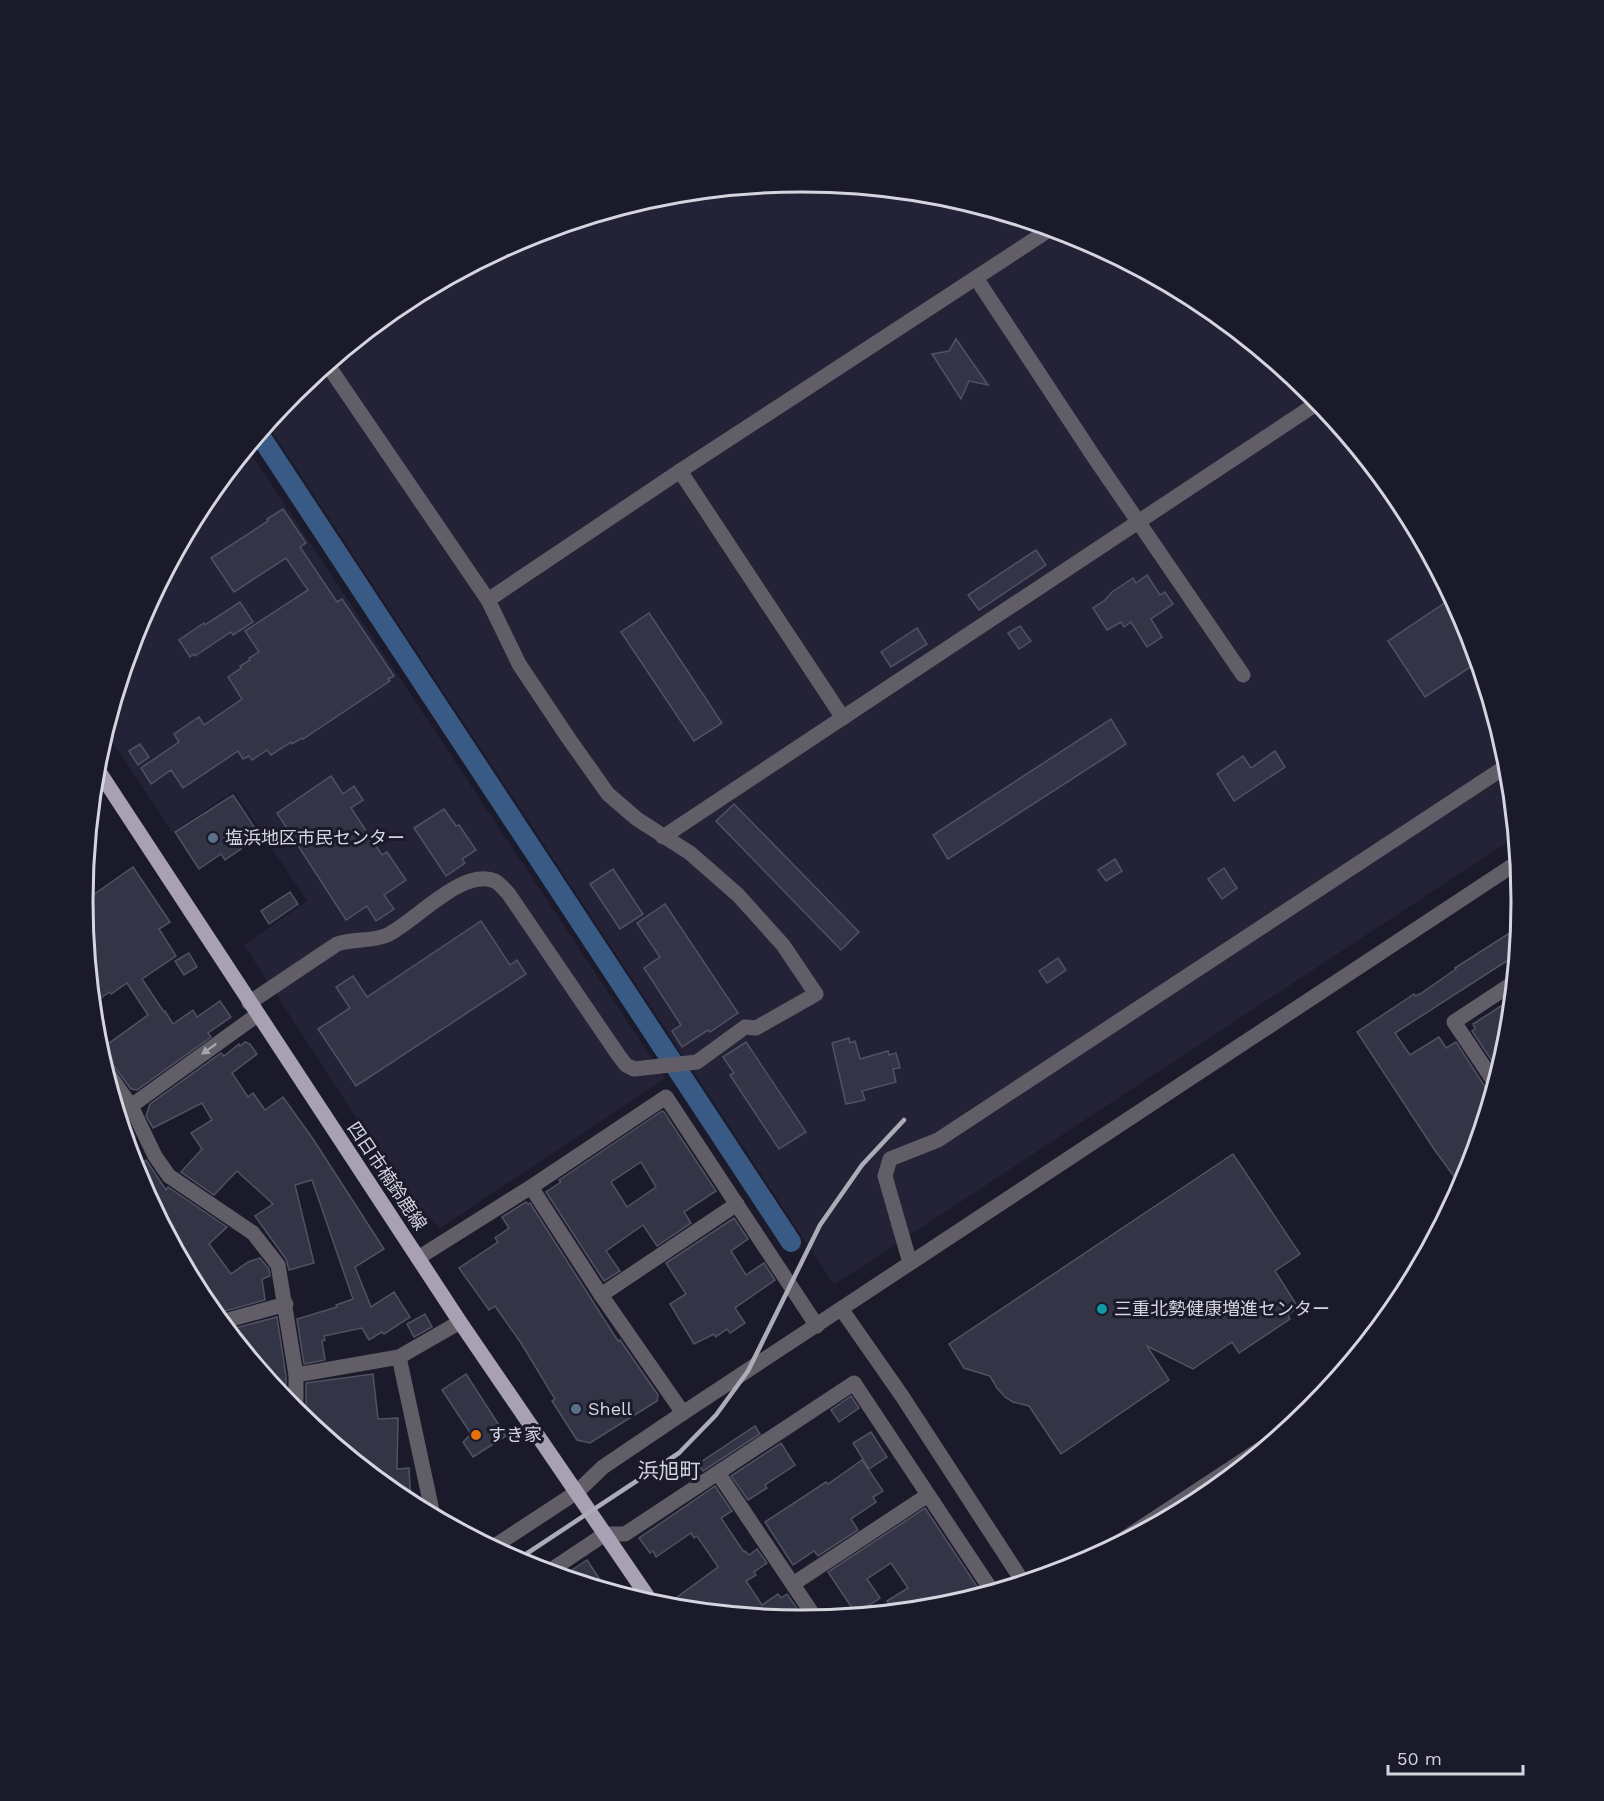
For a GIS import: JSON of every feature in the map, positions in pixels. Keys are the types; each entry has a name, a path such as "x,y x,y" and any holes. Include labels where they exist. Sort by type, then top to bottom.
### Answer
{"main road":[{"name":"四日市楠鈴鹿線","path":"104,779 460,1322 644,1591"}],"street":[{"path":"488,600 680,471 1043,234"},
{"path":"976,278 1243,675"},
{"path":"125,1108 337,944 348,940 377,939 390,934 452,890 475,878 495,881 508,893 626,1065 634,1069 697,1062 745,1027 756,1028 816,994 783,945 738,895 690,853 637,819 608,794 568,739 519,664 488,600 331,370"},
{"path":"663,837 1311,407"},
{"path":"680,471 843,718"},
{"path":"910,1263 885,1176 891,1159 938,1140 1499,771"},
{"path":"501,1542 577,1492 603,1467 683,1413 1510,868"},
{"path":"1489,1074 1454,1022 1505,988"},
{"path":"418,1258 531,1187 666,1096 817,1326"},
{"path":"126,1112 168,1176 253,1233 278,1265 296,1375 296,1397"},
{"path":"531,1187 601,1295 683,1413"},
{"path":"601,1295 737,1204"},
{"path":"231,1319 286,1305"},
{"path":"842,1310 902,1396 1019,1575"},
{"path":"296,1375 399,1357 460,1322"},
{"path":"399,1357 431,1505"},
{"path":"557,1566 605,1534 625,1534 854,1383 988,1585"},
{"path":"718,1473 810,1610"},
{"path":"793,1584 928,1495"}],"shaded area":[{"path":"756,193 848,193 895,198 940,205 1030,229 1073,245 1156,286 1234,338 1269,367 1335,433 1364,469 1392,507 1438,587 1457,629 1487,717 1505,808 1508,842 834,1285 271,431 335,367 370,338 448,286 488,265 531,245 618,216 664,205"},
{"path":"251,455 665,1078 440,1228 411,1202 244,945 307,901 234,791 172,832 112,741 131,673 166,587 212,507"}],"building":[{"path":"956,339 988,385 969,381 961,399 932,354 949,351"},
{"path":"283,509 306,543 300,547 337,602 342,599 394,676 388,679 390,681 303,739 292,744 291,742 271,755 267,750 252,760 249,756 243,759 238,751 183,788 171,770 151,784 141,768 179,742 174,734 199,717 204,725 242,699 228,677 259,652 245,631 308,590 286,558 234,592 211,558"},
{"path":"1036,550 1046,565 979,610 968,595"},
{"path":"1147,575 1160,595 1165,592 1173,604 1151,619 1162,637 1147,647 1131,622 1124,627 1121,622 1107,630 1093,608 1133,578 1136,583"},
{"path":"240,602 253,622 233,635 231,632 190,657 179,640"},
{"path":"1445,603 1471,667 1425,697 1388,641"},
{"path":"649,613 722,723 694,741 621,632"},
{"path":"1020,626 1031,641 1019,649 1008,633"},
{"path":"917,628 927,644 891,667 881,652"},
{"path":"1111,719 1126,744 948,859 933,835"},
{"path":"140,744 149,757 138,765 129,751"},
{"path":"1275,751 1285,767 1234,801 1217,774 1243,756 1251,768"},
{"path":"331,776 343,794 354,786 363,800 351,808 382,855 387,852 406,880 384,895 394,909 376,921 367,906 346,920 277,813"},
{"name":"塩浜地区市民センター","path":"233,795 257,831 237,844 241,849 225,860 221,854 199,869 175,832"},
{"path":"734,804 859,932 841,950 716,821"},
{"path":"444,809 456,826 459,825 476,850 462,859 465,863 446,876 414,828"},
{"path":"1115,859 1122,871 1106,881 1098,870"},
{"path":"133,867 170,922 159,929 176,956 142,979 173,1024 193,1010 197,1017 220,1001 231,1017 208,1033 211,1037 137,1090 131,1089 113,1065 108,1044 148,1015 127,983 100,999 93,895"},
{"path":"1224,868 1237,888 1222,899 1208,879"},
{"path":"613,869 643,914 620,929 590,884"},
{"path":"290,892 298,904 269,924 261,911"},
{"path":"665,904 738,1013 682,1047 672,1031 681,1025 644,968 660,957 637,923"},
{"path":"481,921 510,965 517,960 526,974 356,1086 318,1029 350,1008 336,987 353,976 367,997"},
{"path":"1510,933 1508,960 1395,1033 1410,1055 1439,1037 1446,1048 1456,1042 1486,1088 1455,1177 1357,1032 1414,994 1415,996 1420,994 1455,968"},
{"path":"189,953 197,967 184,975 175,961"},
{"path":"1058,958 1066,970 1047,983 1039,971"},
{"path":"1503,1005 1492,1061 1472,1031 1475,1029 1473,1024"},
{"path":"849,1038 850,1043 855,1041 860,1059 888,1051 889,1055 896,1053 900,1068 893,1069 896,1082 862,1091 865,1100 846,1104 832,1043"},
{"path":"245,1042 250,1044 257,1054 232,1073 248,1097 253,1093 265,1110 283,1097 384,1249 355,1267 371,1307 394,1292 410,1317 384,1334 382,1332 369,1340 362,1328 324,1336 325,1340 322,1341 325,1360 304,1364 297,1319 337,1307 336,1305 353,1299 312,1180 295,1185 314,1263 289,1270 286,1259 255,1216 273,1204 237,1171 214,1195 181,1172 202,1149 191,1133 212,1120 202,1103 153,1128 146,1116 150,1104 221,1053 224,1056"},
{"path":"746,1042 806,1132 779,1149 730,1075 734,1073 723,1057"},
{"path":"662,1111 716,1191 684,1212 691,1223 657,1246 643,1225 606,1251 620,1271 604,1281 546,1192 561,1182 559,1180","holes":["641,1162 656,1187 627,1207 611,1182"]},
{"name":"三重北勢健康増進センター","path":"1233,1154 1300,1254 1275,1271 1298,1307 1288,1315 1290,1319 1239,1353 1232,1342 1193,1369 1147,1346 1169,1380 1061,1454 1029,1406 1013,1402 1005,1397 990,1376 964,1368 949,1344"},
{"path":"146,1160 166,1190 168,1187 227,1227 209,1244 231,1274 248,1262 260,1258 269,1269 270,1276 262,1279 265,1300 225,1311 188,1255 166,1214 143,1162"},
{"path":"526,1202 530,1203 618,1341 620,1340 658,1395 657,1401 590,1443 577,1440 552,1401 555,1399 521,1343 495,1306 489,1310 459,1268 498,1242 495,1238 509,1228 502,1217"},
{"path":"734,1218 748,1239 731,1251 746,1275 764,1263 775,1280 735,1308 745,1323 730,1333 727,1329 716,1337 714,1334 694,1344 670,1304 686,1294 666,1263"},
{"path":"425,1314 432,1327 414,1337 407,1324"},
{"path":"277,1317 286,1386 269,1368 237,1328"},
{"path":"373,1374 378,1419 398,1418 397,1469 409,1468 410,1492 370,1463 306,1407 306,1383"},
{"path":"466,1374 506,1436 473,1457 463,1442 471,1434 442,1390"},
{"path":"851,1396 859,1408 839,1422 831,1410"},
{"path":"755,1426 760,1434 703,1471 698,1464"},
{"path":"871,1432 887,1457 869,1469 853,1443"},
{"path":"781,1443 795,1465 765,1485 767,1488 748,1500 731,1476"},
{"path":"862,1460 883,1491 873,1497 876,1502 851,1519 858,1530 818,1556 814,1551 793,1565 765,1522 826,1482 828,1484"},
{"path":"715,1486 732,1511 721,1518 744,1552 749,1555 757,1549 767,1563 754,1572 756,1575 746,1581 762,1605 778,1594 781,1598 787,1594 798,1610 756,1608 676,1598 718,1567 697,1536 694,1538 691,1533 656,1557 653,1551 650,1553 639,1538"},
{"path":"925,1508 977,1587 940,1596 889,1604 887,1601 908,1588 891,1563 867,1579 880,1598 868,1606 852,1608 828,1572"},
{"path":"587,1560 600,1580 574,1572 571,1571"}],"waterway":[{"path":"263,440 791,1242"}],"railway":[{"path":"526,1554 679,1453 716,1415 748,1371 820,1225 862,1165 904,1120"}],"place":[{"name":"塩浜地区市民センター","path":"213,838"},
{"name":"三重北勢健康増進センター","path":"1102,1309"},
{"name":"Shell","path":"576,1409"},
{"name":"すき家","path":"476,1435"}],"district":[{"name":"浜旭町","path":"669,1471"}]}
